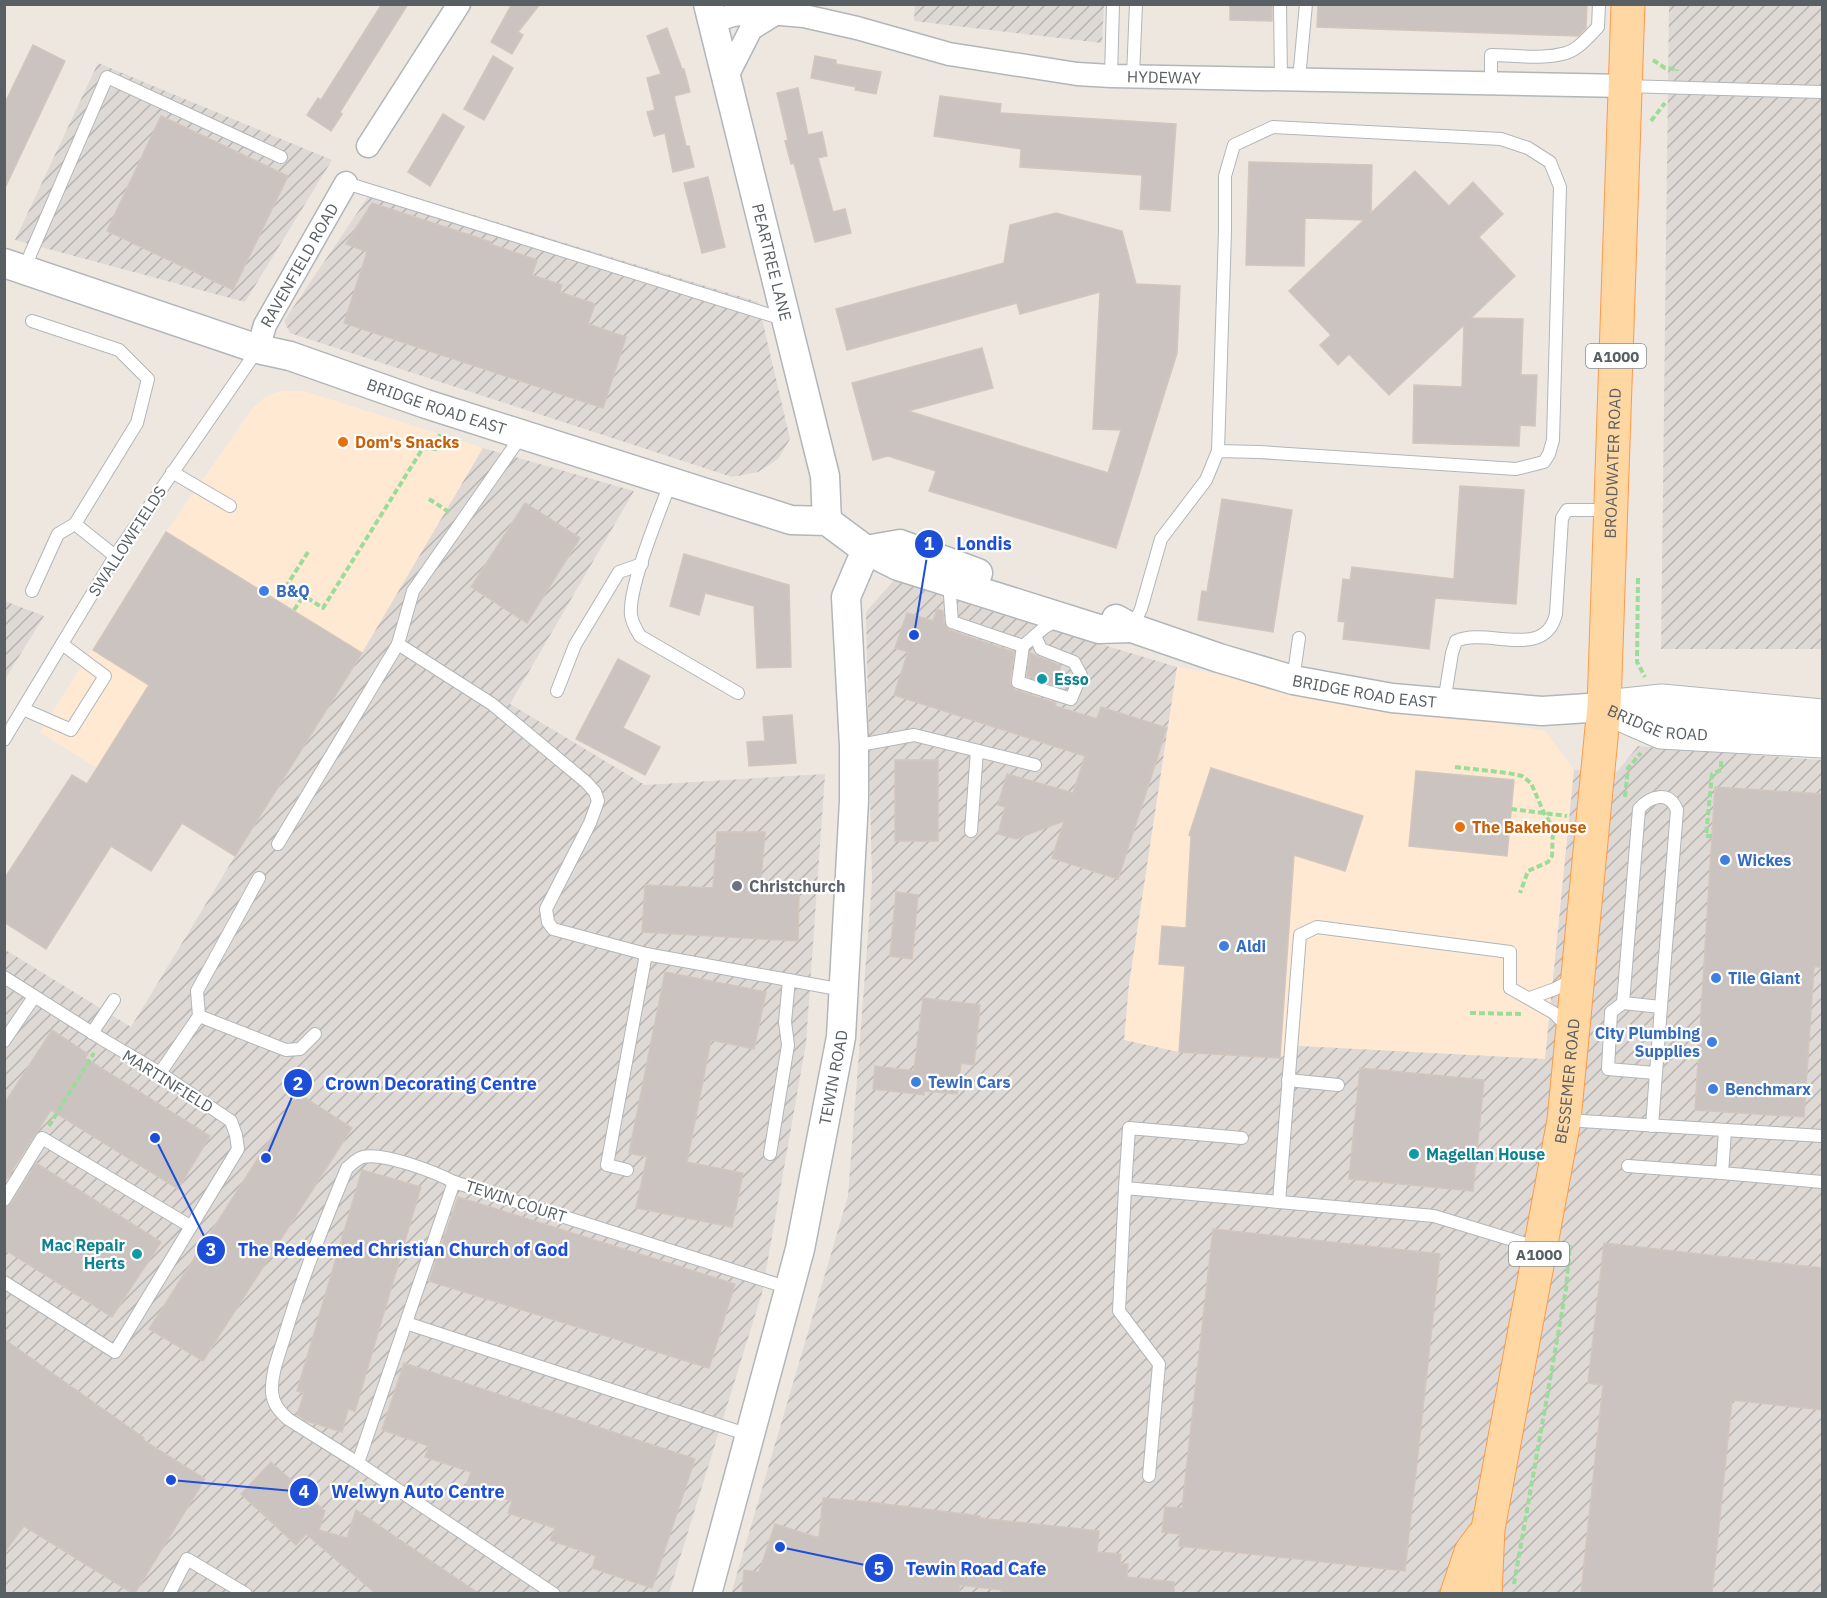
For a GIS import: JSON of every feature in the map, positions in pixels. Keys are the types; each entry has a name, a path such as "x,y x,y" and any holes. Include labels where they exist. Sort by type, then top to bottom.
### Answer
{"main road":[{"name":"BROADWATER ROAD","path":"1604,707 1628,4"},
{"name":"BRIDGE ROAD","path":"1604,707 1662,701 1822,716"},
{"name":"BRIDGE ROAD","path":"1604,707 1661,732 1822,741"},
{"name":"BESSEMER ROAD","path":"1485,1593 1488,1529 1555,1246 1572,1031 1604,707"},
{"path":"1457,1593 1471,1552 1488,1529"}],"street":[{"path":"368,146 459,4"},
{"name":"HYDEWAY","path":"710,13 733,15 755,12 804,16 857,28 949,54 1077,74 1626,86"},
{"name":"PEARTREE LANE","path":"710,13 825,476 826,521"},
{"path":"726,78 751,29 775,14"},
{"name":"RAVENFIELD ROAD","path":"258,349 265,325 346,183"},
{"name":"BRIDGE ROAD EAST","path":"14,266 258,349 290,356 448,410 791,520 826,521 866,550 898,566 1099,629 1132,628"},
{"name":"BRIDGE ROAD EAST","path":"866,550 900,544 998,580 1107,614 1132,628 1219,658 1293,680 1392,698 1444,703 1542,711 1604,707"},
{"name":"TEWIN ROAD","path":"706,1593 800,1249 841,1037 854,801 854,746 846,597 866,550"}],"lane":[{"path":"1113,4 1122,76"},
{"path":"1122,76 1136,4"},
{"path":"1280,4 1290,79"},
{"path":"1290,79 1306,4"},
{"path":"1491,84 1491,55 1545,56 1567,53 1585,41 1598,27 1599,4"},
{"path":"14,266 107,77 280,157"},
{"path":"1626,86 1822,92"},
{"path":"1132,628 1141,609 1161,539 1206,480 1218,451 1225,176 1234,146 1273,127 1345,130 1501,139 1528,148 1550,162 1560,187 1553,440 1544,462 1516,469 1218,451"},
{"path":"346,183 788,321"},
{"path":"32,321 119,350 148,379 137,423 75,524 58,534 32,591"},
{"name":"SWALLOWFIELDS","path":"4,740 115,556 258,349"},
{"path":"278,844 398,644 413,591 523,434"},
{"path":"172,472 230,506"},
{"path":"671,481 632,600 631,614 634,626 640,636 738,693"},
{"path":"1444,703 1456,641 1465,637 1526,640 1538,638 1548,632 1554,625 1556,614 1562,518 1568,510 1610,510"},
{"path":"75,524 115,556"},
{"path":"557,691 575,645 619,572 642,564"},
{"path":"949,582 952,622 1023,646"},
{"path":"1035,636 1041,649 1074,662 1081,675 1071,699 1018,682 1023,646 1044,627 1062,618"},
{"path":"1293,680 1299,638"},
{"path":"23,709 71,730 105,676 62,644"},
{"path":"398,644 492,704 595,792 598,801 590,823 546,909 548,922 553,929 646,954 843,990"},
{"path":"854,746 914,735 1035,765"},
{"path":"970,831 977,751"},
{"path":"1623,1003 1639,809 1646,800 1656,797 1666,798 1674,803 1677,810 1652,1126"},
{"path":"160,1073 199,1016 197,991 259,878"},
{"path":"1280,1202 1300,935 1317,927 1510,952 1510,988 1554,1013 1572,1031"},
{"path":"627,1170 607,1165 646,954"},
{"name":"MARTINFIELD","path":"4,977 160,1073 231,1121 238,1149 115,1352 4,1282"},
{"path":"1530,998 1555,989 1577,977"},
{"path":"770,1154 788,1045 785,1022 789,980"},
{"path":"4,1041 34,997"},
{"path":"97,1036 114,1000"},
{"path":"1655,1073 1608,1069 1611,1012 1623,1003 1661,1007"},
{"path":"199,1016 286,1050 300,1049 315,1034"},
{"path":"1288,1080 1338,1085"},
{"path":"1564,1120 1822,1136"},
{"path":"1149,1476 1159,1364 1119,1311 1129,1128 1242,1138"},
{"path":"1722,1173 1725,1131"},
{"path":"4,1200 42,1138 190,1226"},
{"path":"454,1182 433,1172 374,1156 355,1160 347,1168 298,1292 275,1368 272,1385 273,1400 288,1419 554,1593"},
{"path":"1628,1166 1822,1182"},
{"name":"TEWIN COURT","path":"358,1463 454,1182 789,1288"},
{"path":"1125,1188 1434,1216 1555,1246"},
{"path":"406,1323 749,1435"},
{"path":"169,1593 187,1559 246,1593"}],"path":[{"path":"1648,53 1655,63 1665,68 1677,69"},
{"path":"308,552 287,585 323,608 423,448 436,449 448,410"},
{"path":"429,499 462,520"},
{"path":"294,610 304,595"},
{"path":"1712,836 1706,836 1712,774 1721,770 1721,759"},
{"path":"1455,767 1508,772 1522,776 1531,783 1553,827 1552,856 1548,862 1528,871 1520,893"},
{"path":"1511,809 1568,816"},
{"path":"1470,1013 1529,1016"},
{"path":"42,1138 97,1036"},
{"path":"1513,1593 1566,1289 1555,1246"}],"shaded area":[{"path":"915,5 1104,5 1102,43 914,21"},
{"path":"1669,5 1822,5 1822,649 1661,649"},
{"path":"98,63 332,160 245,302 15,240"},
{"path":"376,185 758,302 790,439 778,459 758,472 732,477 290,333 284,321"},
{"name":"B&Q","path":"281,391 304,391 483,448 362,653 235,856 40,732 166,532 253,408 264,398"},
{"path":"483,448 634,491 510,704 645,785 825,774 806,1043 762,1293 669,1593 5,1593 4,949 131,1027 362,653"},
{"path":"895,579 951,599 1177,667 1129,984 1124,1040 1179,1052 1280,1058 1300,1046 1545,1059 1574,770 1617,772 1638,746 1822,760 1822,1593 731,1594 848,1196 872,882 866,612"},
{"path":"5,601 44,616 5,679"},
{"path":"1177,667 1545,731 1574,770 1545,1059 1300,1046 1280,1058 1179,1052 1124,1040 1129,985"}],"building":[{"path":"382,4 408,4 340,112 342,114 331,131 307,115 318,98 321,100"},
{"path":"512,4 540,4 518,32 523,35 512,54 491,42"},
{"path":"1230,4 1272,4 1272,21 1230,20"},
{"path":"1318,4 1587,4 1586,28 1578,36 1317,27"},
{"path":"667,28 682,69 684,69 690,92 674,96 686,146 689,146 694,167 673,172 665,133 654,136 647,112 655,110 647,78 661,74 647,36"},
{"path":"33,45 65,61 4,190 4,105"},
{"path":"493,56 513,68 484,120 464,109"},
{"path":"815,56 836,60 836,64 881,72 876,94 855,90 856,87 811,78"},
{"path":"798,88 808,135 822,132 827,156 818,158 833,212 845,209 851,233 815,242 794,163 791,164 785,141 788,140 777,93"},
{"path":"940,96 1001,104 1000,113 1176,124 1170,211 1140,209 1142,175 1020,167 1021,149 934,136"},
{"path":"443,114 464,127 430,186 408,172"},
{"path":"161,116 288,176 233,290 107,231"},
{"path":"1249,162 1372,165 1371,213 1415,171 1449,206 1473,182 1503,214 1479,237 1515,276 1471,318 1523,319 1521,375 1537,375 1535,426 1520,425 1519,446 1413,443 1414,385 1462,387 1464,325 1389,395 1349,354 1338,365 1320,345 1331,335 1289,291 1364,220 1305,218 1304,266 1246,265"},
{"path":"708,177 725,247 702,253 684,183"},
{"path":"372,203 491,242 490,244 537,260 532,275 562,285 560,292 595,304 588,324 626,337 603,408 344,323 367,252 346,244"},
{"path":"1056,213 1122,231 1136,284 1180,286 1177,353 1116,548 929,491 936,471 888,456 873,460 852,383 982,348 993,388 908,411 1108,473 1121,430 1093,429 1100,292 1020,314 1017,303 847,350 836,309 1004,263 1010,225"},
{"path":"1460,486 1524,490 1516,604 1435,598 1429,649 1343,639 1345,622 1338,621 1343,579 1350,580 1352,567 1454,579"},
{"path":"1222,499 1292,510 1273,632 1198,620 1202,591 1207,592"},
{"path":"525,503 580,538 527,623 471,587"},
{"path":"166,532 362,653 235,856 182,823 151,871 111,846 46,949 4,922 4,879 72,775 87,784 149,685 93,650"},
{"path":"684,554 789,585 791,667 757,668 754,606 705,593 699,615 670,606"},
{"path":"937,609 943,611 944,623 949,630 1014,652 1010,681 1015,690 1097,719 1101,707 1167,728 1118,879 1052,858 1064,821 1016,839 998,834 1005,807 998,805 1007,774 1073,793 1085,756 894,695 908,652 895,648 907,613 933,621"},
{"path":"1030,653 1061,666 1055,685 1027,676"},
{"path":"618,659 650,676 623,728 660,747 645,775 576,739"},
{"path":"792,715 796,763 749,766 747,742 765,741 763,717"},
{"path":"895,760 938,760 938,841 895,841"},
{"name":"Aldi","path":"1211,768 1363,816 1345,871 1294,855 1280,1058 1179,1052 1185,966 1159,964 1162,926 1186,928 1191,836 1189,835"},
{"name":"The Bakehouse","path":"1416,771 1514,780 1507,856 1409,846"},
{"path":"1715,787 1822,794 1822,967 1814,967 1804,1117 1695,1110"},
{"name":"Christchurch","path":"717,832 765,832 760,891 799,893 798,941 642,932 645,885 713,888"},
{"path":"896,892 918,895 912,959 890,956"},
{"path":"665,972 766,992 754,1049 711,1040 687,1162 743,1173 732,1227 636,1208 647,1157 629,1153"},
{"path":"923,998 980,1005 974,1065 961,1063 957,1094 924,1091 924,1095 873,1089 875,1066 914,1071"},
{"path":"52,1030 88,1054 85,1058 210,1136 178,1189 51,1110 4,1183 4,1104"},
{"name":"Magellan House","path":"1360,1068 1484,1080 1473,1191 1349,1179"},
{"path":"299,1094 352,1128 203,1361 149,1329"},
{"path":"36,1163 161,1242 112,1317 4,1249 4,1208 11,1204"},
{"path":"362,1170 421,1187 355,1411 348,1409 342,1432 307,1421 297,1415 304,1393 297,1391"},
{"path":"458,1197 735,1284 709,1368 429,1281"},
{"path":"1213,1229 1440,1254 1405,1571 1179,1546 1180,1534 1162,1532 1165,1507 1182,1508"},
{"path":"1604,1243 1822,1268 1822,1410 1732,1400 1712,1593 1581,1593 1603,1385 1588,1383"},
{"path":"4,1339 144,1438 143,1440 205,1479 135,1593 24,1526 4,1553"},
{"path":"404,1363 695,1459 652,1588 592,1568 596,1556 550,1540 555,1528 508,1513 512,1501 466,1486 471,1472 425,1457 429,1446 382,1430"},
{"path":"271,1462 325,1511 319,1530 347,1538 356,1510 478,1593 375,1593 306,1534 296,1545 241,1494"},
{"path":"823,1498 1099,1531 1097,1552 1121,1554 1120,1564 1128,1564 1127,1577 1174,1582 1174,1593 1001,1593 1001,1590 960,1585 959,1593 742,1593 744,1570 759,1572 775,1524 819,1538"}],"place":[{"name":"Dom's Snacks","path":"343,442"},
{"name":"B&Q","path":"264,591"},
{"name":"Londis","path":"914,635"},
{"name":"Esso","path":"1042,679"},
{"name":"The Bakehouse","path":"1460,827"},
{"name":"Wickes","path":"1725,860"},
{"name":"Christchurch","path":"737,886"},
{"name":"Aldi","path":"1224,946"},
{"name":"Tile Giant","path":"1716,978"},
{"name":"City Plumbing Supplies","path":"1712,1042"},
{"name":"Tewin Cars","path":"916,1082"},
{"name":"Benchmarx","path":"1713,1089"},
{"name":"The Redeemed Christian Church of God","path":"155,1138"},
{"name":"Magellan House","path":"1414,1154"},
{"name":"Crown Decorating Centre","path":"266,1158"},
{"name":"Mac Repair Herts","path":"137,1254"},
{"name":"Welwyn Auto Centre","path":"171,1480"},
{"name":"Tewin Road Cafe","path":"780,1547"}]}
